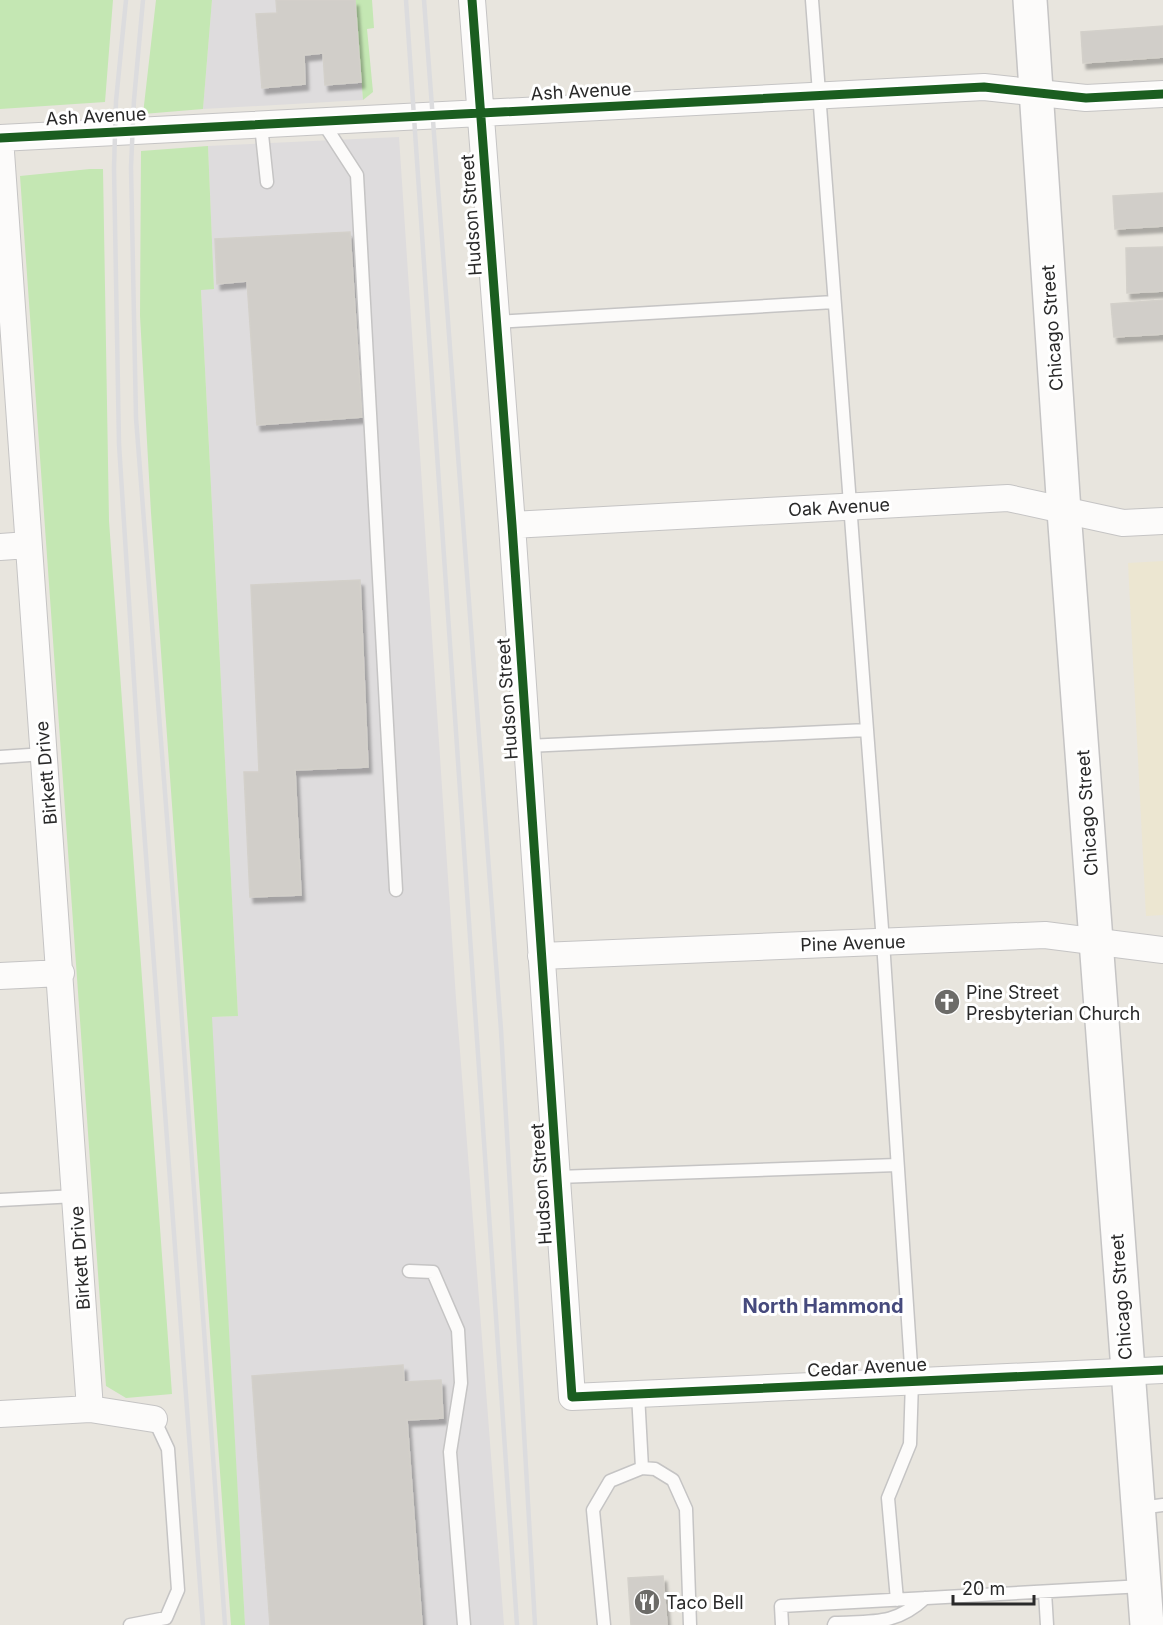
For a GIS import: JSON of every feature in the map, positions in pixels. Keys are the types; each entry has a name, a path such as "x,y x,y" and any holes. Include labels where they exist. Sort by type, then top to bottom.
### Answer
{"main road":[{"name":"Chicago Street","path":"1030,0 1126,1372 1150,1507 1144,1586 1147,1625"}],"street":[{"name":"Hudson Street","path":"472,0 512,525 573,1397"},
{"name":"Ash Avenue","path":"0,138 984,87 1086,98 1163,94"},
{"name":"Birkett Drive","path":"0,138 7,340 28,545 61,973 90,1409"},
{"name":"Oak Avenue","path":"512,525 1008,498 1123,523 1163,521"},
{"path":"0,547 28,545"},
{"name":"Pine Avenue","path":"541,956 1045,935 1163,950"},
{"path":"0,976 61,973"},
{"name":"Cedar Avenue","path":"573,1397 1163,1370"},
{"path":"0,1414 90,1409 154,1419"}],"lane":[{"path":"812,0 883,942 912,1381 910,1444 888,1498 897,1599"},
{"path":"322,122 357,175 396,890"},
{"path":"261,125 267,182"},
{"path":"496,322 834,302"},
{"path":"527,746 867,730"},
{"path":"0,757 44,754"},
{"path":"557,1177 897,1165"},
{"path":"0,1200 76,1196"},
{"path":"409,1271 433,1272 458,1330 461,1383 450,1452 464,1625"},
{"path":"638,1394 642,1468"},
{"path":"130,1625 166,1618 178,1590 168,1449 154,1419"},
{"path":"604,1625 593,1510 610,1481 642,1468 655,1469 673,1480 686,1509 690,1625"},
{"path":"782,1625 781,1606 1144,1586"},
{"path":"1045,1592 1047,1625"},
{"path":"831,1624 894,1619 909,1612 926,1598"}],"shaded area":[{"path":"212,0 355,0 363,100 203,109"},
{"path":"399,137 456,999 504,1625 245,1625 211,1017 238,1016 201,289 214,289 208,146"},
{"path":"1163,561 1163,915 1146,916 1128,563"}],"green space":[{"path":"0,0 113,0 105,102 0,109"},
{"path":"156,0 212,0 203,109 143,114"},
{"path":"355,0 372,0 374,28 367,29 373,92 363,100"},
{"path":"208,146 214,289 201,290 238,1016 212,1017 245,1625 231,1625 151,513 140,316 141,151"},
{"path":"103,169 109,521 172,1394 126,1398 106,1386 20,176"}],"building":[{"path":"276,0 355,0 361,82 325,85 323,53 304,55 305,84 262,88 256,14 277,13"},
{"path":"1163,26 1163,57 1083,63 1081,32"},
{"path":"1163,193 1163,226 1115,229 1113,196"},
{"path":"350,232 362,417 257,425 247,281 217,284 215,239"},
{"path":"1163,247 1163,291 1127,293 1126,248"},
{"path":"1163,300 1163,334 1114,337 1111,304"},
{"path":"360,580 368,767 295,770 301,895 250,897 244,772 259,772 251,585"},
{"path":"403,1365 404,1382 441,1380 443,1418 407,1420 422,1625 270,1625 252,1376"},
{"name":"Taco Bell","path":"663,1576 667,1625 631,1625 628,1578"}],"railway":[{"path":"126,0 116,101 114,168 119,444 140,775 203,1625"},
{"path":"143,0 134,100 131,167 136,418 225,1625"},
{"path":"406,0 517,1625"},
{"path":"424,0 501,1030 535,1625"}],"cycle path":[{"path":"472,0 512,525 572,1397 1163,1370"},
{"path":"0,138 984,87 1086,98 1163,94"}],"place":[{"name":"Pine Street Presbyterian Church","path":"947,1002"},
{"name":"Taco Bell","path":"647,1602"}],"district":[{"name":"North Hammond","path":"823,1306"}]}
